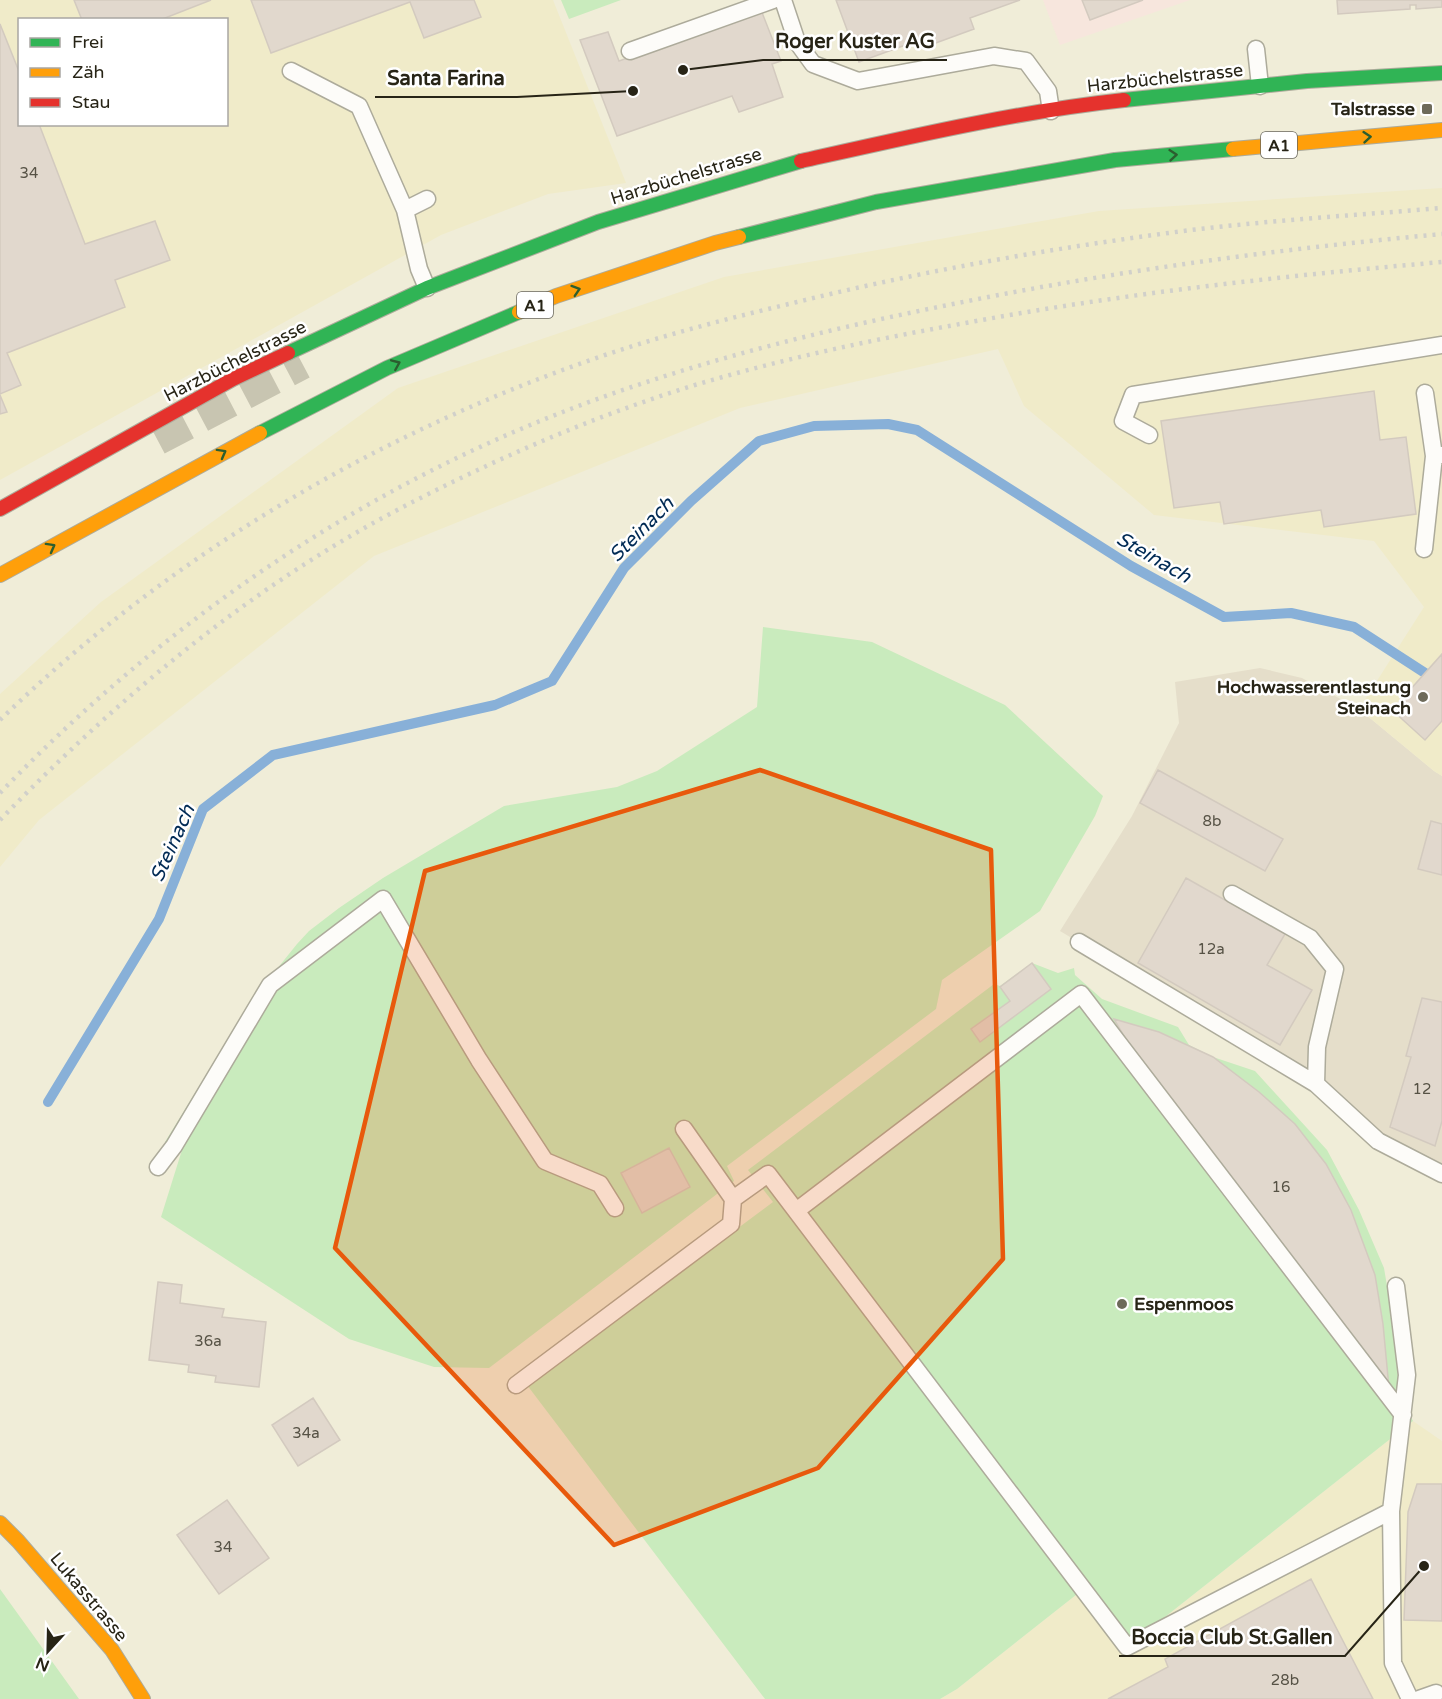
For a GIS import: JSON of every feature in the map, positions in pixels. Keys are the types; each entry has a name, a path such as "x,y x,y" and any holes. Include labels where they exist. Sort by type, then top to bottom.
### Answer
{"main road":[{"name":"Harzbüchelstrasse","path":"0,509 233,379 427,288 598,222 782,166 942,129 1091,104 1260,86 1442,73"},
{"name":"A1","path":"0,575 239,444 387,368 556,296 715,243 876,202 1115,160 1442,130"},
{"name":"Lukasstrasse","path":"0,1523 112,1650 143,1699"}],"lane":[{"path":"630,51 773,0"},
{"path":"783,0 797,42 813,64 858,81 994,56 1026,61 1048,91 1052,111"},
{"path":"1256,49 1260,86"},
{"path":"291,71 358,106 405,210 419,269 427,288"},
{"path":"405,210 427,199"},
{"path":"1149,435 1123,421 1133,395 1442,345"},
{"path":"1425,393 1438,455 1425,549"},
{"path":"1232,894 1310,938 1335,969 1317,1047 1316,1084"},
{"path":"158,1167 174,1146 270,985 383,899 479,1060 545,1161 600,1184 615,1208"},
{"path":"1079,942 1316,1084 1378,1141 1442,1174"},
{"path":"796,1211 1081,994 1402,1415"},
{"path":"516,1385 731,1224 733,1199 684,1129"},
{"path":"733,1199 768,1174 1126,1647 1391,1511"},
{"path":"1396,1286 1407,1375 1391,1511 1393,1663 1410,1699"},
{"path":"1419,1699 1436,1693"}],"highlighted area":[{"path":"760,770 991,850 1003,1259 818,1468 614,1545 335,1248 425,871"}],"shaded area":[{"path":"0,0 553,0 626,183 548,194 441,235 0,480"},
{"path":"1043,0 1190,0 1060,45"},
{"path":"1442,188 1442,776 1359,709 1424,607 1374,541 1154,515 1024,406 998,349 740,408 374,556 39,820 0,867 0,694 101,602 398,388 724,277 1099,211"},
{"path":"1260,668 1302,678 1359,709 1442,776 1442,1184 1378,1141 1316,1084 1060,931 1132,816 1179,723 1175,682"},
{"path":"1413,1421 1442,1441 1442,1699 940,1699 957,1689 1081,1591 1127,1647"}],"green space":[{"path":"561,0 621,0 569,19"},
{"path":"763,627 872,642 1005,705 1103,796 1095,816 1040,911 942,980 936,1009 727,1166 734,1181 489,1368 434,1367 349,1339 161,1217 182,1150 165,1142 252,1000 309,931 383,878 504,806 617,787 657,771 757,707"},
{"name":"Espenmoos","path":"1032,963 1058,973 1074,968 1075,975 1102,999 1178,1027 1189,1045 1213,1057 1255,1071 1327,1150 1359,1210 1384,1268 1396,1340 1399,1395 1413,1421 1127,1647 1081,1591 957,1689 940,1699 765,1699 527,1385 773,1202 748,1170 994,984 1000,986"},
{"path":"0,1589 79,1699 0,1699"}],"building":[{"path":"74,0 211,0 165,18 81,18"},
{"path":"251,0 474,0 481,17 424,38 410,2 271,53"},
{"path":"836,0 1020,0 970,18 974,29 933,44 930,36 859,62"},
{"path":"1082,0 1143,0 1090,20"},
{"path":"1337,0 1442,0 1442,7 1416,9 1416,5 1410,5 1410,9 1338,14"},
{"path":"761,10 781,61 772,64 783,97 739,112 732,96 617,136 580,40 608,32 619,61"},
{"path":"0,24 18,69 18,126 40,126 85,244 155,221 170,260 115,280 125,307 7,353 21,385 0,394"},
{"path":"1374,391 1380,440 1406,437 1416,514 1324,527 1321,510 1224,524 1220,502 1174,508 1161,421"},
{"path":"0,395 7,412 0,414"},
{"name":"Hochwasserentlastung Steinach","path":"1442,654 1442,721 1425,740 1392,710"},
{"path":"1158,770 1283,839 1265,871 1140,803"},
{"path":"1431,821 1442,824 1442,875 1418,869"},
{"path":"1186,878 1285,934 1267,965 1312,990 1280,1045 1138,963"},
{"path":"1032,963 1051,989 980,1042 971,1029 1010,1001 1000,987"},
{"path":"1422,998 1442,1002 1442,1121 1435,1146 1390,1127 1411,1057 1406,1056"},
{"path":"1114,1019 1159,1032 1213,1057 1259,1092 1295,1124 1326,1164 1351,1210 1375,1275 1383,1324 1389,1388 1149,1079"},
{"path":"669,1148 690,1187 642,1213 621,1173"},
{"path":"158,1282 182,1285 180,1303 224,1309 222,1317 266,1322 259,1387 215,1382 216,1376 188,1372 189,1365 149,1360"},
{"path":"313,1398 340,1440 298,1466 272,1425"},
{"path":"1417,1484 1442,1484 1442,1621 1404,1620 1408,1512"},
{"path":"227,1500 269,1558 219,1594 177,1535"},
{"path":"1311,1579 1373,1699 1108,1699 1168,1667 1165,1659"}],"waterway":[{"name":"Steinach","path":"48,1102 159,919 203,809 273,755 495,705 552,681 624,568 691,501 759,441 814,426 888,424 917,430 1131,566 1224,617 1291,613 1354,627 1425,673"}],"tunnel":[{"path":"157,439 302,363"}],"railway":[{"path":"0,720 130,607 200,556 273,510 348,466 425,428 504,393 585,362 744,315 846,290 993,260 1191,230 1442,208"},
{"path":"0,793 58,735 120,680 250,579 391,492 464,454 540,421 692,368 796,339 901,315 1014,292 1136,271 1258,254 1442,234"},
{"path":"0,820 91,731 139,688 239,609 291,573 345,539 436,490 545,440 620,410 695,385 761,367 927,330 1020,313 1260,280 1442,262"}],"traffic: fast":[{"path":"1124,100 1307,81 1442,73"},
{"path":"739,237 876,202 1115,160 1233,149"},
{"path":"288,353 427,288 598,222 801,161"},
{"path":"260,433 387,368 519,312"}],"traffic: slow":[{"path":"1233,149 1442,130"},
{"path":"519,312 556,296 739,237"},
{"path":"0,575 260,433"},
{"path":"0,1523 112,1650 143,1699"}],"traffic: jam":[{"path":"801,161 1002,118 1124,100"},
{"path":"0,509 233,379 288,353"}],"place":[{"name":"Roger Kuster AG","path":"683,70"},
{"name":"Santa Farina","path":"633,91"},
{"name":"Talstrasse","path":"1427,109"},
{"name":"Hochwasserentlastung Steinach","path":"1423,697"},
{"name":"Espenmoos","path":"1122,1304"},
{"name":"Boccia Club St.Gallen","path":"1424,1566"}]}
